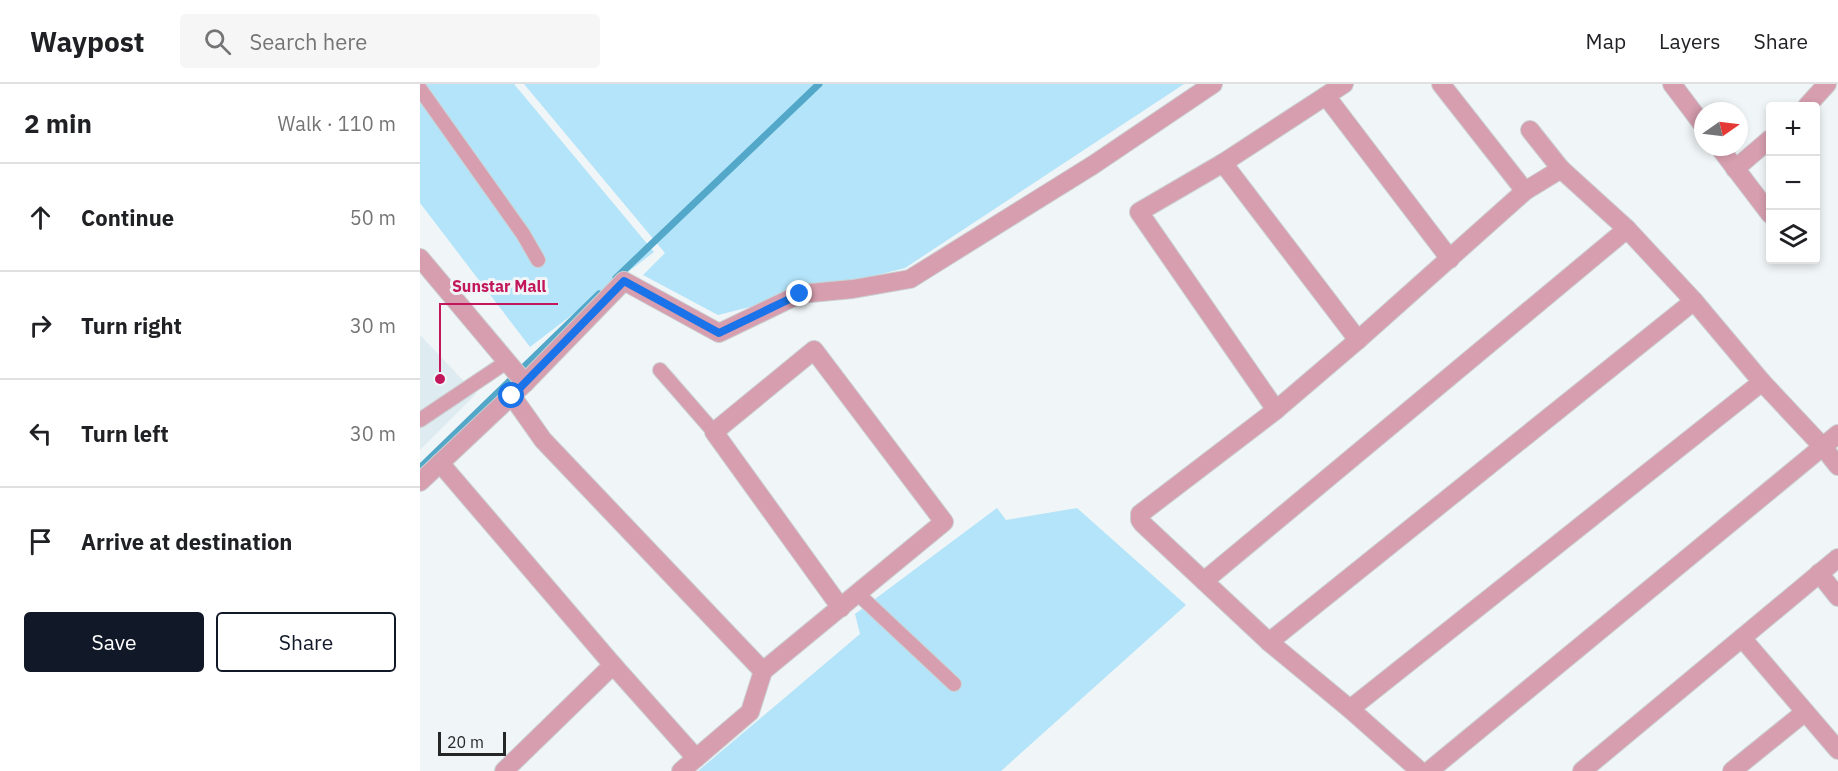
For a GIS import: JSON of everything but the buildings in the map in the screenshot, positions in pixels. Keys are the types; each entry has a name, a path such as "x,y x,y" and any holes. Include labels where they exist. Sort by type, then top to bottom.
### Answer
{"street":[{"path":"420,482 512,396 624,281 719,333 800,294 853,289 910,279 1093,165 1213,84"},
{"path":"1276,410 1139,212 1223,163 1344,84"},
{"path":"1441,84 1525,191"},
{"path":"1672,84 1694,113"},
{"path":"1811,102 1827,84"},
{"path":"1326,96 1450,259"},
{"path":"1530,130 1561,169 1627,228 1694,301 1762,382 1838,466"},
{"path":"1736,169 1766,143"},
{"path":"1726,156 1767,210"},
{"path":"1223,163 1358,340"},
{"path":"1420,771 1269,642 1143,524 1140,514 1276,410 1525,191 1561,169"},
{"path":"1204,581 1627,228"},
{"path":"420,258 525,383"},
{"path":"1269,642 1694,301"},
{"path":"681,771 750,712 762,671 841,608 944,522 814,350 714,432 841,608"},
{"path":"1350,709 1762,382"},
{"path":"512,396 543,440 762,671"},
{"path":"1429,771 1838,434"},
{"path":"440,463 696,758"},
{"path":"1582,771 1838,558"},
{"path":"1819,573 1838,597"},
{"path":"1742,638 1838,750"},
{"path":"504,771 613,665"},
{"path":"1732,771 1805,712"}],"lane":[{"path":"420,89 523,234 538,260"},
{"path":"420,420 508,362"},
{"path":"660,370 714,432"},
{"path":"858,594 954,684"}],"shaded area":[{"path":"420,84 514,84 654,252 530,347 420,203"},
{"path":"524,84 1184,84 905,268 718,315 643,275 665,253"},
{"path":"420,335 476,394 420,450"},
{"path":"997,508 1006,520 1077,508 1186,605 1001,771 698,771 860,634 855,614"}],"waterway":[{"path":"616,278 819,84"},
{"path":"420,468 599,294"}],"place":[{"name":"Sunstar Mall","path":"440,379"}],"route":[{"path":"512,396 624,281 719,333 800,294"}]}
